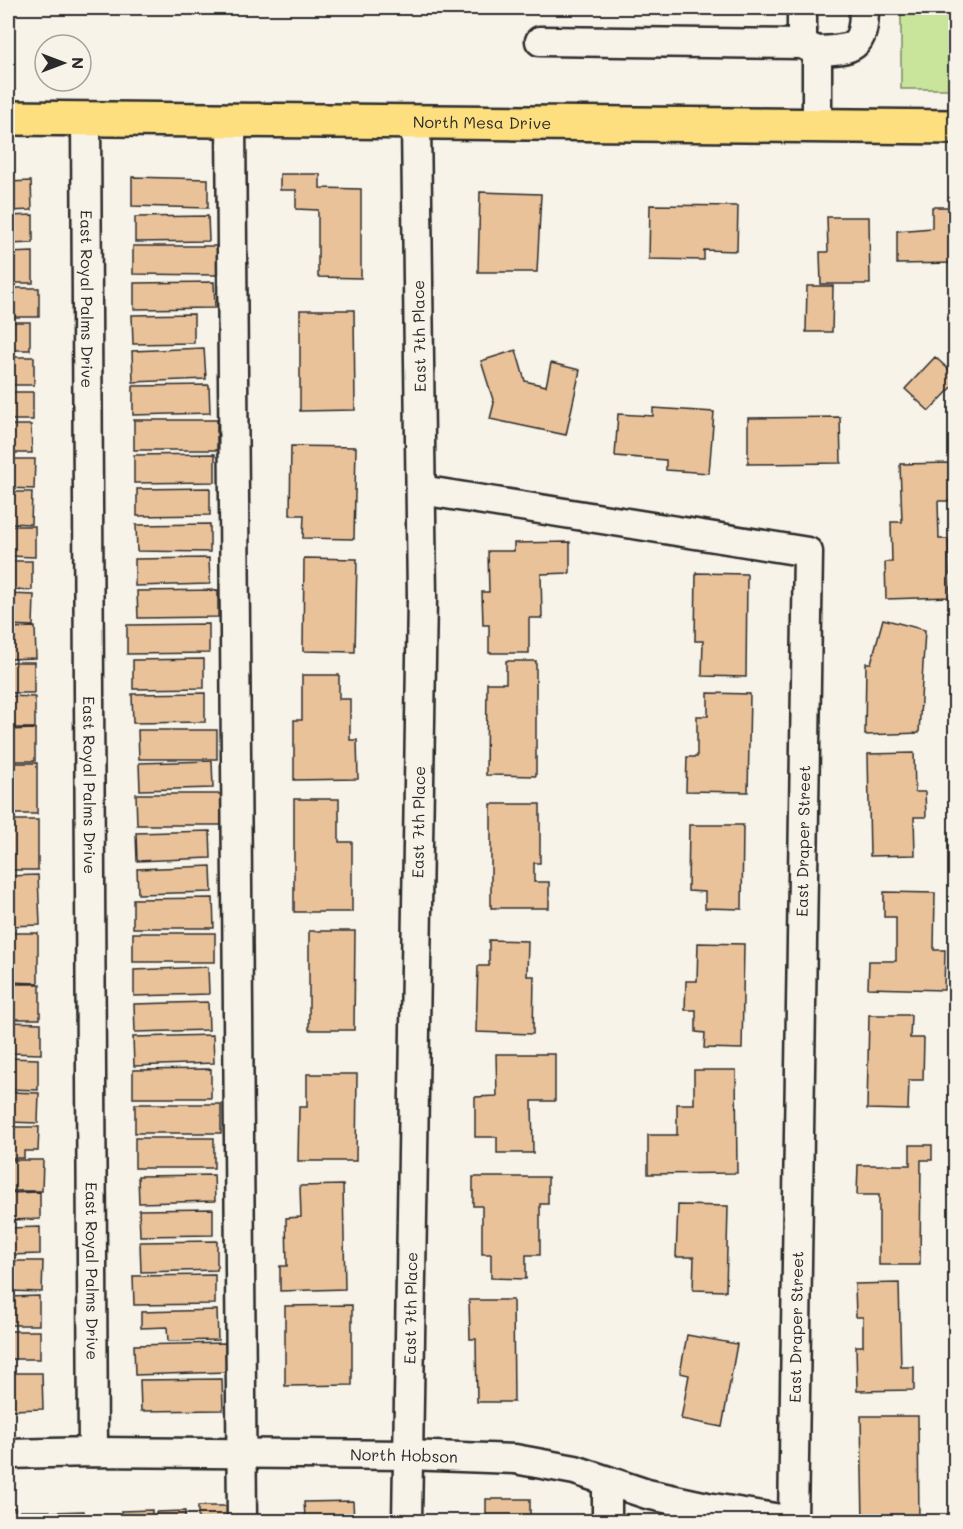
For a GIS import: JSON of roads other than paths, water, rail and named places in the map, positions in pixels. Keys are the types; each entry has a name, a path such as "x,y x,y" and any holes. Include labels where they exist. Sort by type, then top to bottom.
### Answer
{"main road":[{"name":"North Mesa Drive","path":"8,118 956,127"}],"street":[{"path":"802,8 809,47 817,126"},
{"path":"540,42 809,47 842,50 853,47 860,35 864,8"},
{"name":"East Royal Palms Drive","path":"86,119 93,1452"},
{"path":"231,120 242,1521"},
{"name":"East 7th Place","path":"407,1521 421,610 416,123"},
{"name":"East Draper Street","path":"421,490 808,552 793,1521"},
{"name":"North Hobson","path":"8,1454 242,1453 515,1459 575,1470 647,1494 707,1507 793,1521"},
{"path":"607,1480 607,1521"}]}
